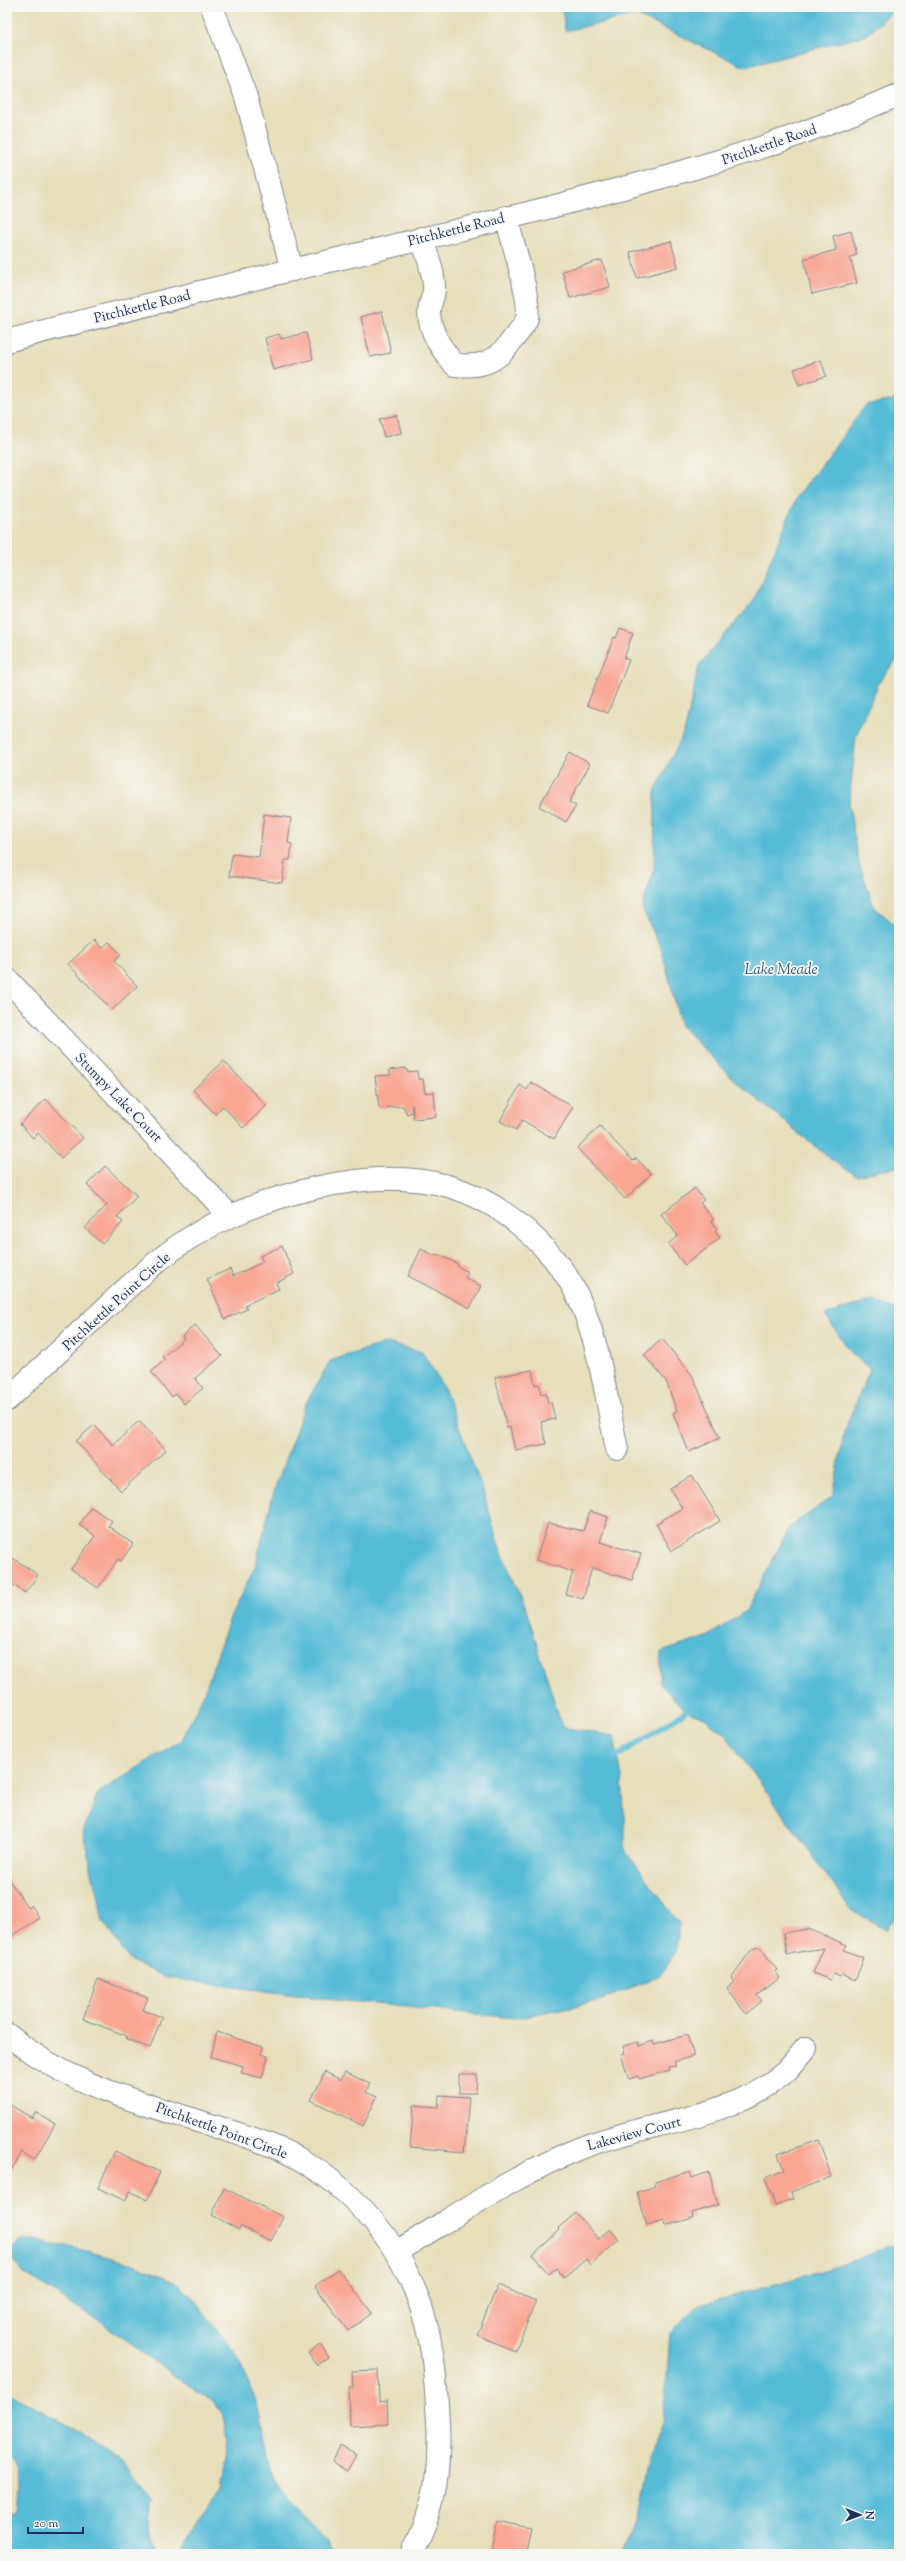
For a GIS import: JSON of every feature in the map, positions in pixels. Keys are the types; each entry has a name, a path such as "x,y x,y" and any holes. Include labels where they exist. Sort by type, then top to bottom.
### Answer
{"street":[{"path":"212,7 246,97 292,270"},
{"name":"Pitchkettle Road","path":"7,341 109,313 292,270 506,217 717,162 821,126 899,95"},
{"path":"420,238 431,266 434,288 429,312 432,329 441,349 455,365 471,367 488,363 502,355 527,318 527,302 506,217"},
{"name":"Stumpy Lake Court","path":"7,979 230,1216"},
{"name":"Pitchkettle Point Circle","path":"7,1400 152,1265 188,1239 230,1216 259,1203 308,1189 389,1179 418,1180 448,1186 494,1207 520,1226 539,1243 572,1285 591,1334 617,1448"},
{"name":"Pitchkettle Point Circle","path":"7,2034 52,2066 84,2082 270,2145 301,2160 329,2179 349,2196 377,2225 396,2252 417,2291 426,2320 434,2362 437,2404 438,2458 434,2500 425,2527 414,2547"},
{"name":"Lakeview Court","path":"396,2252 540,2167 581,2148 624,2133 689,2118 726,2106 762,2088 784,2072 806,2048"}],"water":[{"path":"562,7 897,7 867,35 745,67 636,15 565,31"},
{"name":"Lake Meade","path":"899,399 899,657 880,680 856,736 849,804 858,860 874,907 899,928 899,1166 857,1176 833,1161 734,1080 681,1026 662,951 642,908 654,870 655,792 685,730 699,665 753,602 797,497 866,405"},
{"path":"873,1300 899,1311 899,1911 885,1930 852,1911 725,1734 706,1719 686,1711 660,1684 661,1652 707,1637 746,1611 790,1527 833,1496 844,1432 870,1369 851,1353 825,1315"},
{"path":"385,1343 422,1352 445,1390 483,1491 499,1546 528,1615 562,1727 614,1736 622,1777 626,1852 680,1924 675,1953 660,1975 600,2001 515,2018 326,1999 168,1978 131,1962 103,1921 83,1832 98,1793 181,1740 203,1696 229,1620 255,1567 274,1491 305,1405 330,1361"},
{"path":"35,2240 83,2250 133,2264 177,2282 194,2299 240,2360 261,2417 270,2471 283,2499 328,2543 331,2554 180,2554 220,2490 227,2441 223,2416 212,2401 160,2366 104,2324 23,2273 14,2260 13,2248 21,2241"},
{"path":"888,2246 899,2246 899,2554 620,2554 635,2519 647,2460 664,2418 670,2333 697,2307 841,2265"},
{"path":"7,2392 79,2431 121,2459 152,2496 149,2526 151,2541 159,2554 7,2554 7,2512 16,2510 18,2480 15,2466 7,2455"}],"building":[{"path":"851,231 857,255 850,257 857,283 812,294 804,259 836,250 833,236"},
{"path":"671,241 678,267 637,278 630,252"},
{"path":"602,260 610,287 570,298 562,271"},
{"path":"382,311 391,353 370,357 361,317"},
{"path":"306,333 313,359 273,370 265,338 279,334 281,339"},
{"path":"821,360 826,376 799,385 794,369"},
{"path":"397,415 401,433 384,437 380,419"},
{"path":"620,628 633,633 624,658 629,660 608,713 587,705 614,637 616,638"},
{"path":"570,752 590,764 569,802 576,806 566,822 539,806"},
{"path":"264,814 291,818 288,843 292,844 290,860 285,860 282,883 229,876 232,854 259,857"},
{"path":"94,940 102,948 109,942 121,955 114,961 137,986 112,1010 68,964"},
{"path":"224,1061 266,1106 243,1128 223,1106 215,1114 193,1090"},
{"path":"406,1068 407,1072 417,1071 418,1079 423,1079 425,1093 434,1092 436,1117 414,1119 412,1105 412,1112 407,1114 403,1106 379,1108 375,1076 391,1075 389,1070"},
{"path":"531,1082 573,1107 554,1139 522,1120 516,1130 500,1121 520,1085 527,1090"},
{"path":"46,1099 83,1138 61,1158 38,1133 33,1138 20,1124"},
{"path":"600,1126 633,1161 636,1158 651,1174 625,1199 577,1148"},
{"path":"105,1166 137,1196 117,1217 123,1222 102,1244 85,1228 107,1205 87,1185"},
{"path":"695,1188 704,1200 700,1203 714,1220 711,1221 717,1229 715,1231 720,1238 685,1265 668,1244 678,1236 661,1214"},
{"path":"282,1246 294,1274 276,1283 279,1289 245,1305 247,1309 225,1319 207,1279 230,1269 233,1276 263,1262 260,1256"},
{"path":"421,1249 436,1256 437,1254 458,1264 457,1266 468,1272 465,1278 481,1286 470,1308 408,1276"},
{"path":"195,1325 222,1356 195,1378 203,1388 184,1404 176,1394 172,1397 151,1372 165,1360 162,1357 184,1339 182,1336"},
{"path":"662,1339 692,1375 720,1438 689,1452 673,1413 677,1411 666,1381 644,1355"},
{"path":"532,1370 535,1385 539,1384 541,1394 546,1393 548,1403 551,1402 555,1419 541,1422 546,1444 515,1450 510,1427 507,1428 495,1377"},
{"path":"139,1421 166,1450 121,1491 76,1441 94,1425 113,1445"},
{"path":"692,1475 720,1521 672,1551 656,1524 682,1508 670,1489"},
{"path":"91,1507 112,1521 108,1526 133,1544 121,1561 118,1559 98,1588 71,1569 95,1536 79,1525"},
{"path":"590,1511 608,1517 600,1542 641,1554 632,1580 592,1568 583,1599 566,1594 573,1572 536,1560 548,1523 583,1531"},
{"path":"7,1554 38,1575 25,1593 7,1581"},
{"path":"7,1877 28,1908 31,1905 40,1918 7,1939"},
{"path":"808,1929 847,1945 844,1950 864,1958 855,1980 842,1974 841,1977 833,1974 830,1980 813,1973 824,1948 787,1954 783,1933"},
{"path":"760,1947 777,1970 775,1971 780,1978 757,1995 762,2001 746,2014 727,1988 734,1982 731,1978 752,1949"},
{"path":"98,1979 148,1998 143,2010 162,2017 150,2048 126,2039 127,2036 83,2019"},
{"path":"217,2032 263,2047 261,2054 268,2056 262,2078 241,2073 243,2066 211,2057"},
{"path":"687,2035 694,2056 674,2062 676,2066 669,2067 670,2070 639,2079 638,2076 629,2079 621,2054 625,2053 623,2046 638,2042 639,2046 653,2041 654,2044"},
{"path":"325,2072 341,2080 345,2072 370,2084 366,2092 377,2097 363,2126 311,2100"},
{"path":"459,2074 477,2074 476,2093 459,2093"},
{"path":"439,2095 469,2097 464,2152 410,2147 414,2105 438,2107"},
{"path":"7,2103 32,2118 35,2112 55,2124 34,2160 22,2152 7,2177"},
{"path":"818,2140 832,2177 791,2192 793,2199 775,2205 765,2178 784,2170 778,2154"},
{"path":"115,2151 160,2172 147,2200 130,2191 125,2201 98,2188"},
{"path":"690,2171 692,2178 709,2172 718,2205 692,2213 693,2218 665,2226 664,2220 647,2225 637,2192 656,2186 655,2182"},
{"path":"224,2188 283,2217 271,2241 240,2226 239,2230 212,2215"},
{"path":"576,2213 598,2239 610,2229 619,2240 590,2265 586,2259 564,2278 556,2268 549,2274 533,2255 560,2230 558,2228"},
{"path":"338,2269 372,2313 348,2331 315,2286"},
{"path":"498,2285 536,2301 515,2351 477,2335"},
{"path":"320,2345 329,2357 317,2366 308,2353"},
{"path":"378,2370 379,2402 387,2401 388,2424 350,2426 349,2387 353,2387 352,2371"},
{"path":"340,2446 356,2455 347,2471 332,2462"},
{"path":"497,2521 531,2528 526,2554 491,2554"}],"waterway":[{"path":"618,1756 686,1711"}]}
